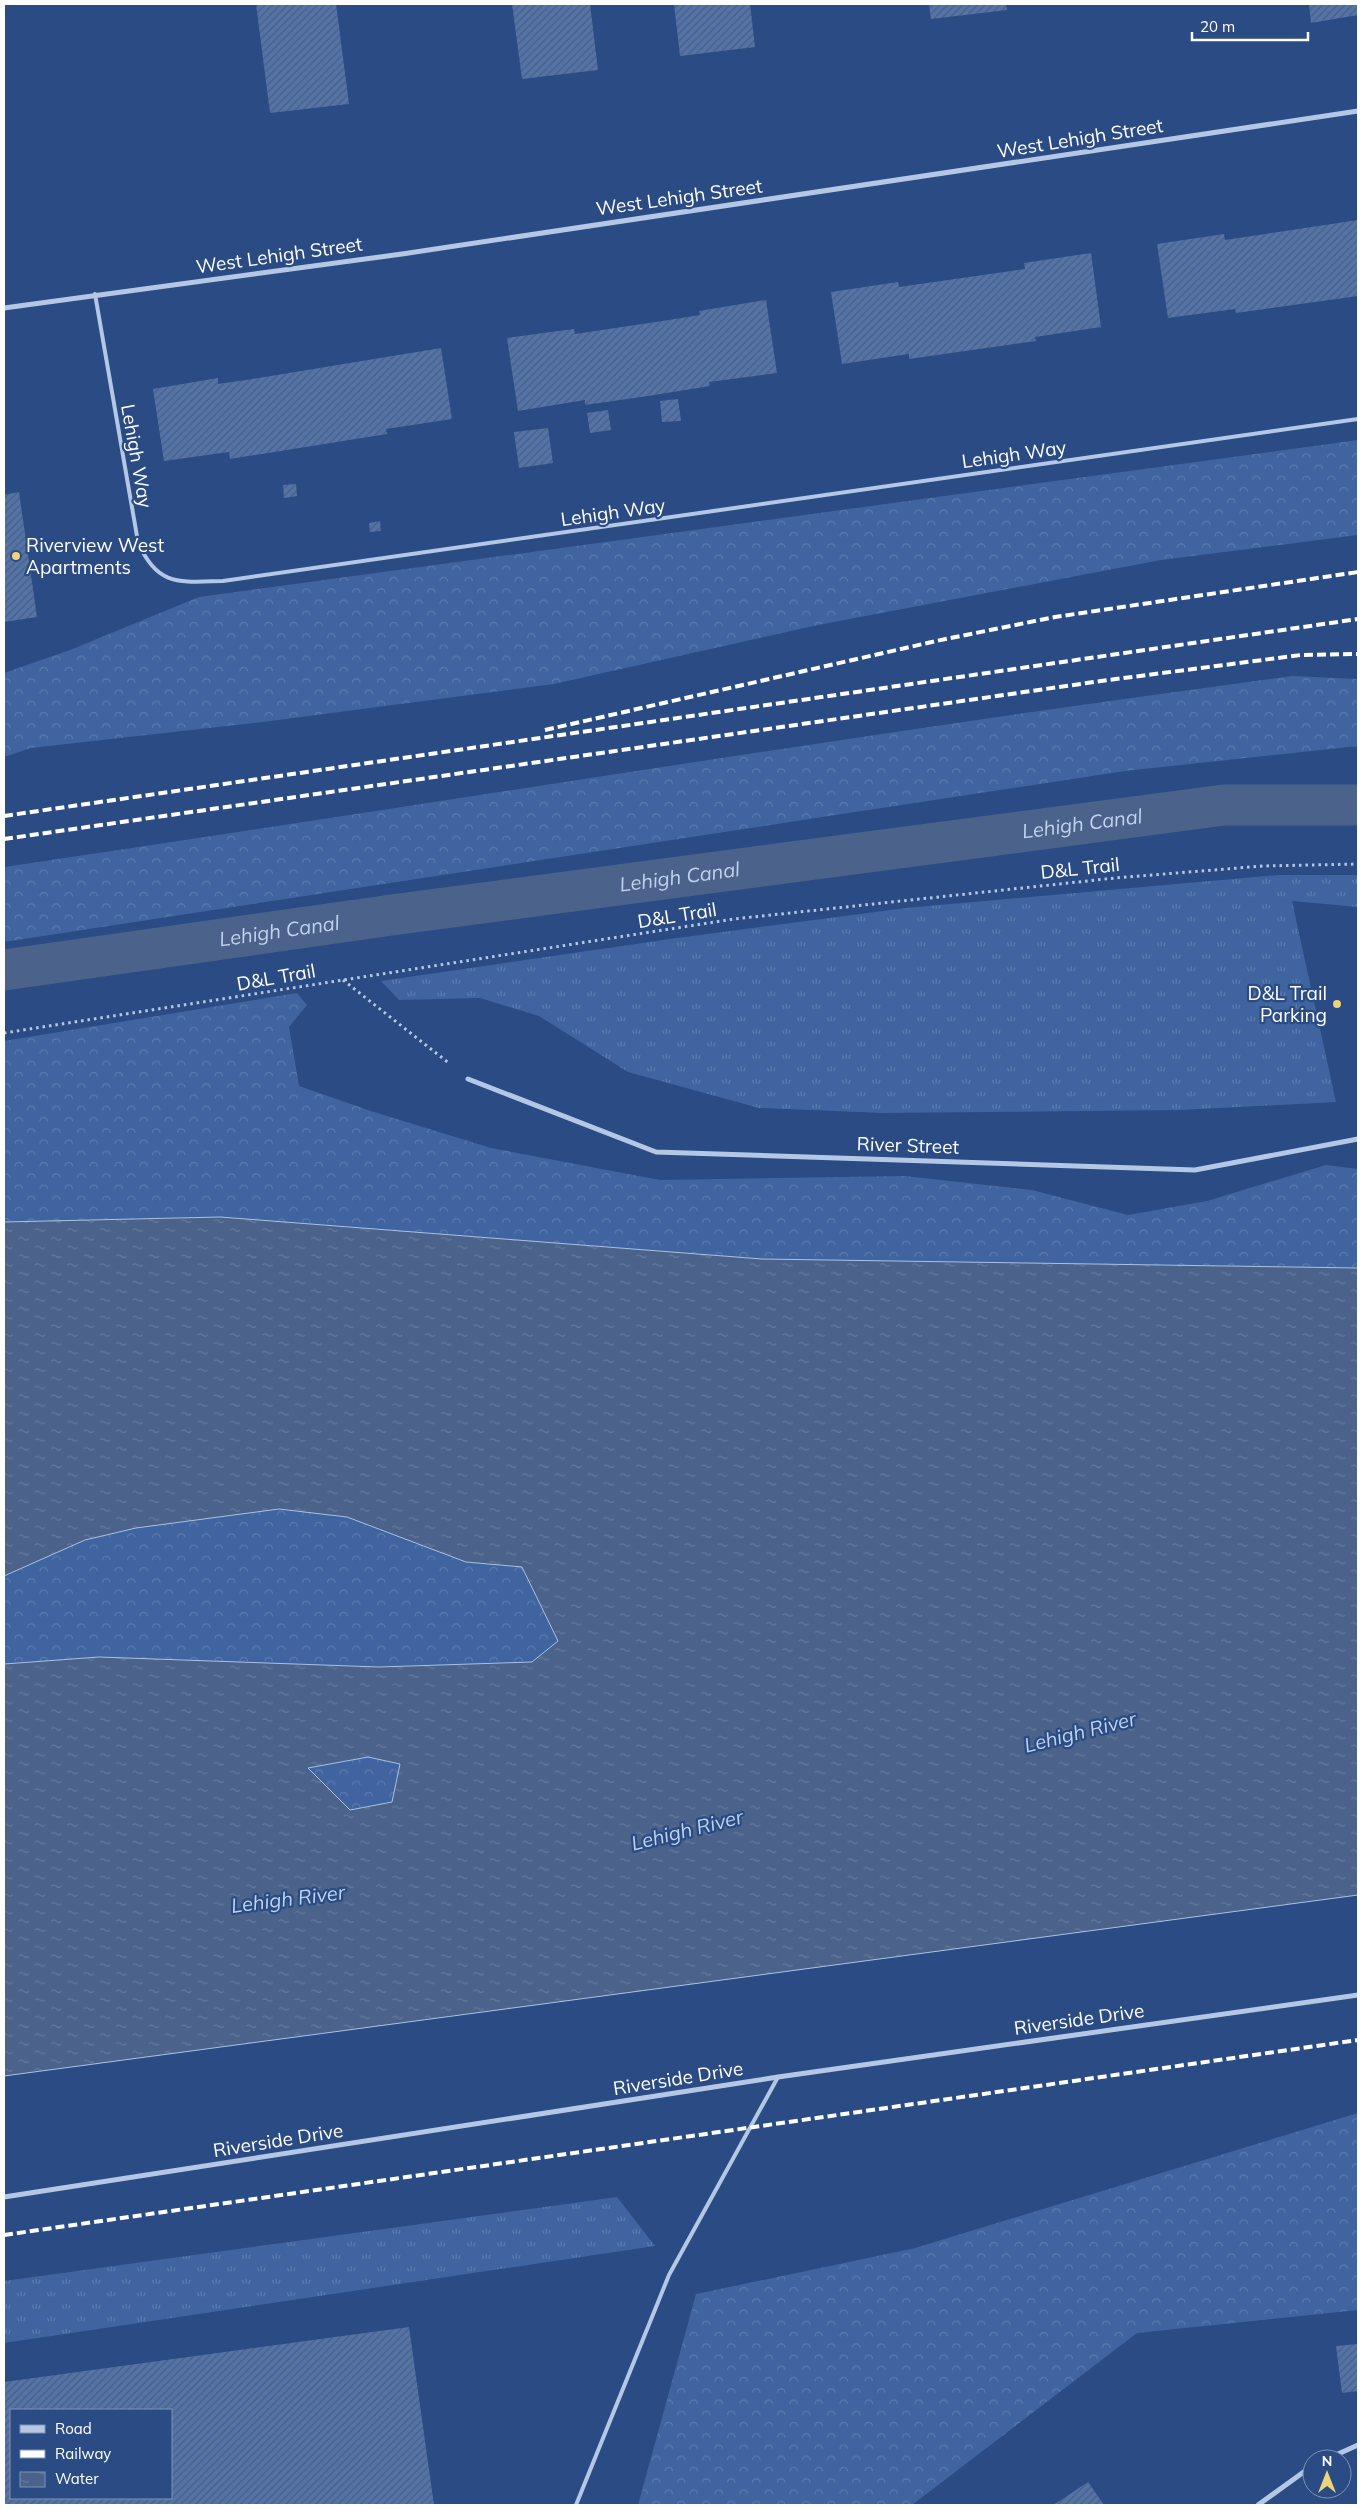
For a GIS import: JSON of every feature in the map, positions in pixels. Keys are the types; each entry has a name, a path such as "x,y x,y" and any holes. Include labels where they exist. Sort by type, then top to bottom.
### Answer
{"street":[{"name":"West Lehigh Street","path":"4,308 95,294 402,254 1358,111"},
{"name":"River Street","path":"468,1078 656,1152 1195,1170 1358,1139"},
{"name":"Riverside Drive","path":"4,2197 778,2078 1358,1995"},
{"path":"1258,2505 1302,2473"}],"lane":[{"name":"Lehigh Way","path":"95,294 138,542 158,573 178,582 242,578 1358,419"},
{"path":"576,2505 668,2275 778,2078"}],"path":[{"name":"D&L Trail","path":"4,1033 743,918 1115,878 1263,866 1358,864"},
{"path":"343,980 468,1078"}],"green space":[{"path":"1358,440 1358,535 1161,560 813,626 554,684 263,722 31,748 4,757 4,673 70,650 199,597"},
{"path":"1292,676 1358,679 1358,746 1125,771 4,942 4,867 970,721"},
{"path":"1279,875 1358,875 1358,907 1292,901 1336,1102 1180,1110 883,1113 759,1108 628,1072 539,1016 480,998 399,1000 381,981 677,938 906,908"},
{"path":"297,993 307,1005 289,1027 299,1086 374,1112 491,1148 660,1180 905,1176 1032,1190 1128,1215 1207,1201 1326,1165 1358,1169 1358,1268 762,1259 220,1217 4,1222 4,1041"},
{"path":"279,1509 347,1517 466,1562 522,1567 559,1641 532,1662 379,1667 99,1657 4,1664 4,1576 85,1540 136,1528"},
{"path":"368,1757 400,1764 392,1802 350,1810 308,1768"},
{"path":"1358,2113 1358,2310 1137,2333 912,2505 638,2505 696,2294 915,2248"},
{"path":"617,2197 655,2246 4,2343 4,2281"}],"water":[{"name":"Lehigh River","path":"220,1217 762,1259 1358,1268 1358,1895 4,2076 4,1664 99,1657 379,1667 532,1662 558,1641 522,1567 466,1562 347,1517 279,1509 136,1528 85,1540 4,1576 4,1222","holes":["368,1757 400,1764 392,1802 350,1810 308,1768"]}],"building":[{"path":"256,4 336,4 349,104 270,113"},
{"path":"512,4 590,4 598,70 522,79"},
{"path":"674,4 750,4 755,47 680,56"},
{"path":"929,4 1006,4 1007,10 931,19"},
{"path":"1309,4 1358,4 1358,15 1311,23"},
{"path":"1358,220 1358,296 1236,313 1235,309 1168,318 1157,244 1224,234 1225,240"},
{"path":"1091,253 1101,327 1035,337 1036,341 909,359 909,354 842,364 831,292 898,282 899,287 1025,269 1024,263"},
{"path":"766,300 777,373 709,382 710,386 648,396 585,405 585,400 518,411 507,338 574,329 575,334 700,315 699,311"},
{"path":"441,348 452,419 386,429 387,434 230,459 229,452 164,461 153,389 218,378 218,384"},
{"path":"678,399 681,421 662,422 660,401"},
{"path":"608,410 611,430 590,433 587,413"},
{"path":"548,428 553,463 519,468 514,432"},
{"path":"296,484 297,496 284,498 283,485"},
{"name":"Riverview West Apartments","path":"19,492 37,617 4,622 4,495"},
{"path":"380,521 381,531 370,532 369,523"},
{"path":"409,2327 434,2505 4,2505 4,2382"},
{"path":"1358,2344 1358,2391 1342,2393 1336,2346"},
{"path":"1088,2482 1104,2505 1053,2505 1061,2500"}],"waterway":[{"name":"Lehigh Canal","path":"4,970 399,914 1224,805 1358,805"}],"railway":[{"path":"545,730 936,641 1055,617 1358,572"},
{"path":"4,816 1358,619"},
{"path":"4,839 1101,681 1301,655 1358,654"},
{"path":"4,2235 1358,2040"}],"place":[{"name":"Riverview West Apartments","path":"16,556"},
{"name":"D&L Trail Parking","path":"1337,1004"}]}
